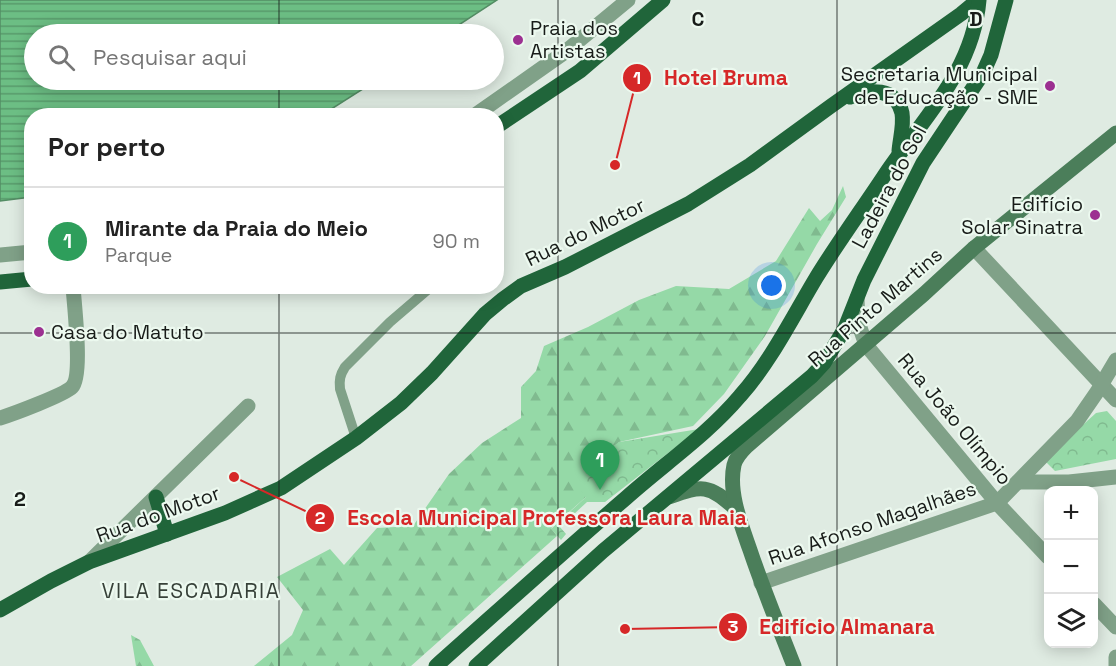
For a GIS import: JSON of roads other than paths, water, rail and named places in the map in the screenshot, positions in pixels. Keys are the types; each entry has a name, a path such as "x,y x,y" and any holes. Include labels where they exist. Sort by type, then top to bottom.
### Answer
{"main road":[{"path":"504,123 580,72 663,0"},
{"name":"Rua do Motor","path":"0,610 89,562 225,513 281,488 356,438 401,403 502,299 521,286 585,257 688,204 750,165 979,0"},
{"name":"Ladeira do Sol","path":"436,666 627,496 722,416 751,383 769,358 834,249 898,155 941,98 966,55 975,25 979,0"},
{"name":"Ladeira do Sol","path":"476,666 603,551 812,376 824,363 845,328 857,295 923,163 991,56 1006,0"},
{"path":"831,106 865,91 878,91 891,96 899,104 902,114 898,155"},
{"name":"Rua Pinto Martins","path":"736,509 734,467 737,457 747,446 866,345 974,248 1116,133"},
{"path":"0,282 24,280"},
{"path":"668,497 691,489 708,490 719,494 736,509 761,583 794,666"},
{"path":"156,497 167,534"}],"street":[{"path":"485,108 565,52 628,0"},
{"path":"974,248 1116,400"},
{"path":"0,255 24,253"},
{"path":"0,418 60,394 74,385 78,355 74,294"},
{"name":"Rua João Olímpio","path":"857,295 858,321 866,345 997,503 1044,553"},
{"path":"997,503 1077,421 1116,360"},
{"name":"Rua do Motor","path":"89,562 249,406"},
{"path":"1018,482 1069,482 1116,477"},
{"name":"Rua Afonso Magalhães","path":"761,583 997,503"},
{"path":"1098,608 1116,627"},
{"path":"1116,657 1116,666"}],"lane":[{"path":"356,438 340,389 340,375 345,367 390,322 423,294"}],"place":[{"name":"Praia dos Artistas","path":"518,40"},
{"name":"Secretaria Municipal de Educação - SME","path":"1050,86"},
{"name":"Hotel Bruma","path":"615,165"},
{"name":"Edifício Solar Sinatra","path":"1095,215"},
{"name":"Casa do Matuto","path":"39,332"},
{"name":"Escola Municipal Professora Laura Maia","path":"234,477"},
{"name":"Mirante da Praia do Meio","path":"600,490"},
{"name":"Edifício Almanara","path":"625,629"}],"district":[{"name":"VILA ESCADARIA","path":"191,590"}]}
